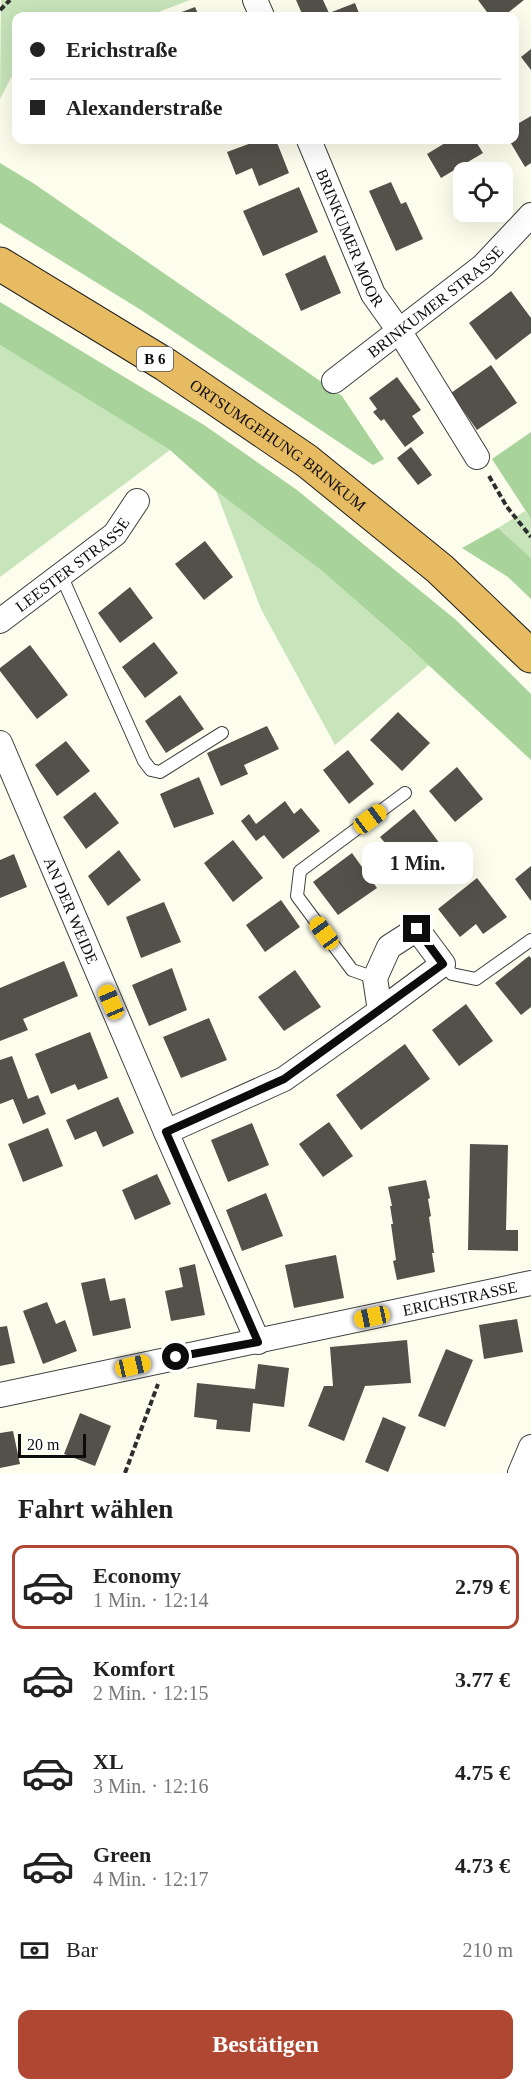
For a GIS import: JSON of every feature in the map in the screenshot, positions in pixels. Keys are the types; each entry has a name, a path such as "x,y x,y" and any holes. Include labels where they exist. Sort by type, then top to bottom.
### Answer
{"highway":[{"name":"ORTSUMGEHUNG BRINKUM","path":"0,264 166,365 307,461 440,569 531,656"}],"street":[{"name":"BRINKUMER MOOR","path":"311,144 373,294 400,332 477,457"},
{"name":"BRINKUMER STRASSE","path":"334,381 483,266 531,215"},
{"name":"LEESTER STRASSE","path":"0,621 115,534 136,501"},
{"name":"AN DER WEIDE","path":"0,743 258,1342"},
{"path":"166,1132 284,1079 380,1011 443,964 417,929 389,947 375,978 380,1011"},
{"name":"ERICHSTRASSE","path":"0,1395 531,1283"},
{"path":"520,1473 531,1447"}],"lane":[{"path":"61,575 144,761 151,770 160,772 222,732"},
{"path":"375,978 351,970 297,896 300,871 405,793"},
{"path":"443,964 452,974 476,979 531,940"}],"path":[{"path":"0,10 10,0"},
{"path":"477,457 507,507 531,537"},
{"path":"125,1473 158,1385 155,1361"}],"green space":[{"path":"1,0 190,0 158,12 12,12 12,76 0,99"},
{"path":"0,163 33,183 342,396 384,459 373,465 141,310 0,223"},
{"path":"0,302 204,425 297,490 456,620 531,694 531,760 410,648 322,571 216,491 170,450 0,345"},
{"path":"0,345 170,450 0,577"},
{"path":"531,432 531,519 492,459"},
{"path":"216,491 322,571 429,665 335,745 261,609"},
{"path":"525,511 531,519 531,558 498,528"},
{"path":"498,528 531,558 531,599 508,577 462,548"}],"building":[{"path":"296,0 323,0 329,12 301,12"},
{"path":"478,0 524,0 509,12 487,12"},
{"path":"355,3 358,12 332,12"},
{"path":"195,7 197,12 182,12"},
{"path":"531,49 531,70 521,57"},
{"path":"531,116 531,163 525,167 511,144 519,144 519,123"},
{"path":"248,144 278,144 289,173 259,186 252,168 236,175 227,152"},
{"path":"443,144 477,144 483,153 468,162 453,162 453,171 441,178 427,154"},
{"path":"391,182 401,204 406,202 423,239 396,251 369,191"},
{"path":"299,187 318,232 263,256 243,211"},
{"path":"325,255 341,293 301,311 285,274"},
{"path":"511,291 531,318 531,333 496,360 469,323"},
{"path":"491,365 517,403 477,430 451,393"},
{"path":"397,377 421,410 412,416 424,433 405,447 384,419 381,421 373,412 377,409 369,398"},
{"path":"411,447 432,475 418,485 397,458"},
{"path":"205,541 233,577 204,600 175,564"},
{"path":"130,587 153,618 120,643 98,613"},
{"path":"154,642 178,673 145,698 122,667"},
{"path":"30,645 68,695 37,719 0,671 0,668"},
{"path":"180,695 204,729 166,753 145,721"},
{"path":"398,712 430,743 402,771 370,740"},
{"path":"267,726 279,749 244,765 248,774 221,786 207,753"},
{"path":"66,741 90,771 57,796 35,765"},
{"path":"348,750 374,784 349,804 323,770"},
{"path":"457,767 483,799 455,822 429,791"},
{"path":"199,777 214,814 174,828 160,794"},
{"path":"95,792 119,823 86,849 63,817"},
{"path":"285,801 294,814 301,808 320,831 283,859 264,835 256,841 241,821 249,814 256,824"},
{"path":"414,809 440,844 407,869 380,837"},
{"path":"233,840 263,878 233,902 204,863"},
{"path":"119,850 141,880 108,906 88,876"},
{"path":"352,853 377,888 338,915 313,882"},
{"path":"14,854 27,887 0,898 0,860"},
{"path":"531,866 531,901 515,879"},
{"path":"477,878 507,917 483,934 476,924 460,937 438,909"},
{"path":"281,900 300,927 265,952 246,925"},
{"path":"164,902 181,942 141,958 126,917"},
{"path":"529,956 531,958 531,1007 521,1015 495,983"},
{"path":"64,961 78,996 23,1019 28,1030 0,1041 0,988"},
{"path":"172,968 187,1010 149,1026 132,985"},
{"path":"295,970 321,1007 284,1031 258,997"},
{"path":"466,1004 493,1041 459,1066 432,1030"},
{"path":"209,1018 227,1060 181,1078 163,1037"},
{"path":"90,1032 108,1078 78,1090 75,1084 51,1094 35,1054"},
{"path":"405,1044 430,1079 361,1130 336,1095"},
{"path":"12,1056 28,1099 38,1095 46,1114 23,1124 13,1099 0,1104 0,1060"},
{"path":"118,1097 134,1133 103,1147 96,1131 75,1140 66,1120"},
{"path":"329,1122 353,1156 323,1177 299,1144"},
{"path":"252,1123 269,1165 228,1182 211,1140"},
{"path":"48,1128 63,1166 23,1182 8,1144"},
{"path":"470,1144 508,1145 506,1230 518,1230 518,1251 468,1250"},
{"path":"157,1174 171,1204 135,1220 122,1190"},
{"path":"426,1180 430,1198 428,1199 431,1216 429,1217 435,1272 397,1280 393,1261 396,1260 391,1224 393,1224 390,1206 392,1206 388,1187"},
{"path":"266,1193 283,1236 242,1251 226,1210"},
{"path":"336,1255 344,1298 294,1308 285,1265"},
{"path":"195,1264 205,1315 171,1321 165,1291 183,1287 179,1268"},
{"path":"105,1278 110,1301 125,1298 131,1328 93,1336 81,1283"},
{"path":"47,1302 56,1324 65,1320 77,1351 43,1364 23,1311"},
{"path":"517,1319 523,1352 484,1359 479,1325"},
{"path":"7,1326 15,1363 0,1366 0,1327"},
{"path":"407,1340 411,1383 365,1386 344,1441 308,1426 324,1386 333,1386 330,1347"},
{"path":"446,1349 473,1360 445,1427 418,1416"},
{"path":"258,1364 289,1368 284,1407 253,1403 250,1432 216,1429 217,1420 194,1417 197,1383 255,1389"},
{"path":"80,1413 111,1426 95,1466 64,1454"},
{"path":"383,1417 406,1427 388,1472 365,1462"},
{"path":"13,1431 20,1464 0,1468 0,1433"}],"route":[{"path":"176,1357 258,1342 166,1132 284,1079 443,964 417,929"}]}
